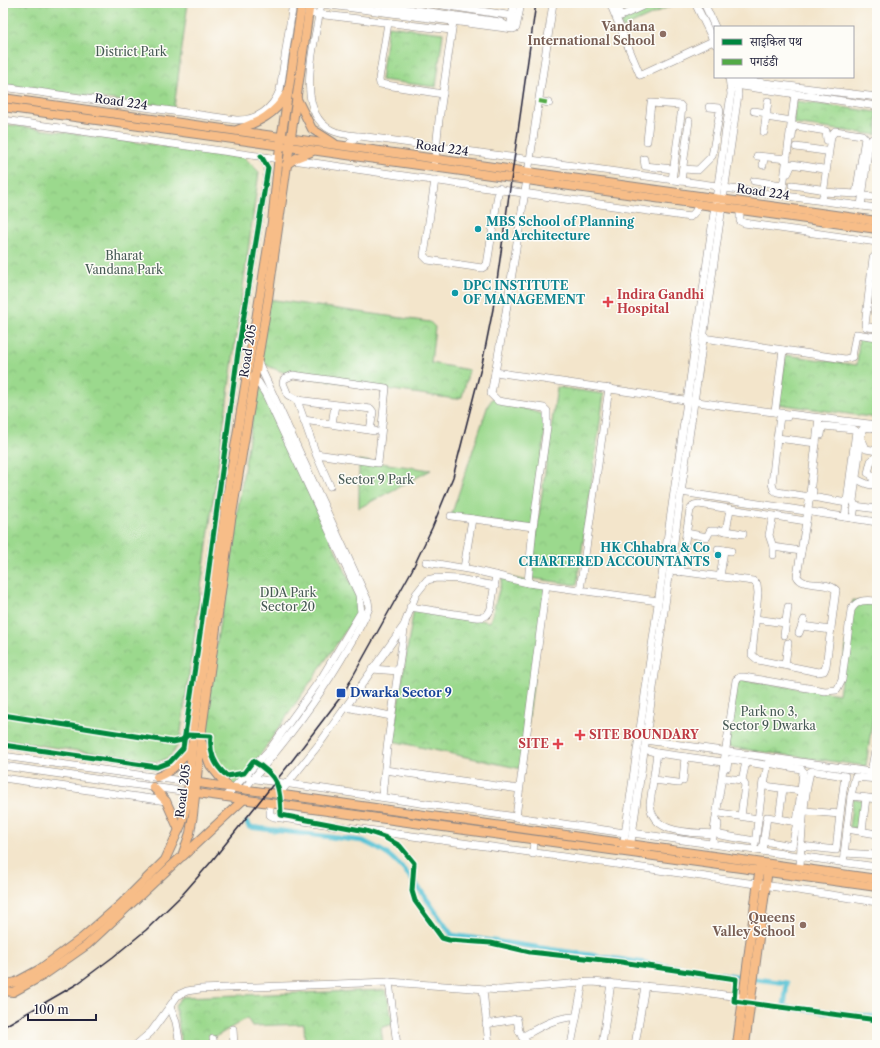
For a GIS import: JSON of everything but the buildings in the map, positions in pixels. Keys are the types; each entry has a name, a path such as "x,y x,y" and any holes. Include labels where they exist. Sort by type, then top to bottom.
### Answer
{"main road":[{"name":"Road 205","path":"286,138 289,90 302,3"},
{"name":"Road 205","path":"3,992 13,992 44,975 87,944 182,856 190,833 197,742 232,520 252,379 279,159 284,147 296,96 310,3"},
{"path":"236,130 268,117 280,106 289,90"},
{"path":"296,96 312,129 338,145"},
{"name":"Road 224","path":"3,98 348,146 718,207 877,229"},
{"name":"Road 224","path":"3,107 434,168 527,176 719,198 877,221"},
{"name":"Road 205","path":"252,379 258,362 290,163 284,147"},
{"path":"290,163 314,151"},
{"path":"157,777 169,772 182,760 197,742 210,765 231,788"},
{"path":"193,782 451,819 681,860 764,867 800,868 877,879"},
{"path":"153,787 166,802 179,830"},
{"name":"Road 205","path":"3,985 16,982 40,969 82,938 121,904 165,860 179,830 192,792"},
{"path":"192,792 534,840 626,849 764,867 877,887"},
{"path":"182,856 244,799"},
{"path":"737,1045 747,998 764,867"},
{"path":"745,1045 747,998"}],"street":[{"path":"3,87 236,120 252,119 265,111 274,102 280,90 293,3"},
{"path":"452,26 319,3 320,14 310,76 310,101 320,119 329,130 339,133 681,182 877,208"},
{"path":"366,3 418,7 500,22 510,28"},
{"path":"510,28 514,3"},
{"path":"308,13 388,23 515,29 517,26 521,3"},
{"path":"528,583 533,527 547,427 547,411 544,408 498,401 493,398 491,394 491,386 505,318 553,3"},
{"path":"610,3 640,75 714,43 695,3"},
{"path":"614,3 620,16 649,3"},
{"path":"704,3 715,26"},
{"path":"436,4 513,16"},
{"path":"388,23 379,80 380,84 443,94"},
{"path":"434,168 452,26"},
{"path":"734,80 795,94 877,106"},
{"path":"734,80 877,97"},
{"path":"626,849 644,749 681,492 691,400 703,338 734,80"},
{"path":"787,183 787,160 795,94"},
{"path":"539,101 549,103"},
{"path":"764,132 768,101"},
{"path":"647,141 651,103 680,105 682,108 672,180"},
{"path":"683,169 698,170 712,156 720,111 719,108 708,107"},
{"path":"754,111 792,121"},
{"path":"3,120 279,159"},
{"path":"681,182 691,124"},
{"path":"792,137 794,126 828,132 822,190"},
{"path":"754,181 787,183 822,190 856,194 865,138 862,135 835,131 832,134 822,190 820,200"},
{"path":"348,146 358,136"},
{"path":"861,206 869,143 872,139 877,139"},
{"path":"796,147 825,151"},
{"path":"3,746 157,768 170,762 183,748 238,352 268,168 261,156"},
{"path":"763,165 760,156 787,160"},
{"path":"644,159 645,166 673,169"},
{"path":"290,163 499,188 690,217 695,212 699,204"},
{"path":"782,195 787,183 790,165 792,164 823,169"},
{"path":"435,180 424,254 425,258 482,268 487,265 499,188"},
{"path":"863,196 877,197"},
{"path":"629,833 658,601 691,400 718,207"},
{"path":"740,210 740,219 742,222 877,242"},
{"path":"877,254 873,258 865,325 866,327 877,328"},
{"path":"703,338 849,359 853,355 856,334 877,337"},
{"path":"775,412 783,350"},
{"path":"244,789 274,755 314,701 336,668 369,608 368,601 258,362"},
{"path":"495,372 775,412 856,426"},
{"path":"306,465 317,456 378,463 386,388 296,375 287,376 283,381 286,391 290,397 297,400 371,409 373,412 370,430"},
{"path":"225,797 231,788 245,777 270,749 322,677 352,630 362,607 359,595 265,393 252,379"},
{"path":"580,590 609,388"},
{"path":"297,400 317,456 330,486"},
{"path":"332,424 335,405"},
{"path":"810,497 777,492 774,490 772,484 777,438 781,416 819,420"},
{"path":"304,420 381,432"},
{"path":"670,570 753,581 757,584 758,593 752,656 758,660 818,672 824,671 836,590 831,586 798,579 819,420"},
{"path":"847,503 812,496 822,428 826,426 877,425"},
{"path":"849,517 847,503 856,426"},
{"path":"849,517 855,506 853,503 854,489 858,481 862,428 877,429"},
{"path":"777,438 816,443"},
{"path":"861,442 863,442 866,449 877,451"},
{"path":"858,481 874,486 877,483 873,475 868,472 871,461 877,456"},
{"path":"681,492 808,510 877,522"},
{"path":"680,572 690,510 694,505 806,521"},
{"path":"855,506 877,509"},
{"path":"722,531 730,509"},
{"path":"451,516 533,527"},
{"path":"772,516 769,535 773,555"},
{"path":"464,568 472,519"},
{"path":"686,533 707,540 710,531 743,534"},
{"path":"763,541 772,545 801,551"},
{"path":"720,577 724,550"},
{"path":"426,562 464,568 528,583 658,601"},
{"path":"410,607 475,617 484,617 489,613 496,575"},
{"path":"382,797 391,716 405,623 410,607 420,586 431,578 451,578 495,586"},
{"path":"516,817 546,585"},
{"path":"712,844 736,680 740,677 744,677 825,691 837,690 842,680 851,610 856,602 861,600 877,601"},
{"path":"784,635 788,607"},
{"path":"755,619 785,623"},
{"path":"279,794 346,707 405,623"},
{"path":"802,626 831,630"},
{"path":"786,665 788,643"},
{"path":"372,669 398,672"},
{"path":"346,707 391,716"},
{"path":"645,740 766,757 813,767 845,776 837,848 835,851 801,846"},
{"path":"813,767 871,772 877,740"},
{"path":"644,749 657,753 724,762"},
{"path":"657,753 650,809 659,823 664,827 674,830 713,834"},
{"path":"3,756 193,782"},
{"path":"653,780 682,782 687,757"},
{"path":"759,851 755,841 766,757"},
{"path":"755,841 720,835 717,828 729,760 765,765"},
{"path":"741,816 746,784 746,762"},
{"path":"764,841 792,846 797,822 801,791 803,771 801,769 767,764 764,786 801,791"},
{"path":"3,766 192,792"},
{"path":"800,868 805,811 810,773 813,767"},
{"path":"385,770 519,789"},
{"path":"245,777 287,785 877,867"},
{"path":"843,863 851,796 855,777 877,779"},
{"path":"3,778 166,802"},
{"path":"725,778 746,784"},
{"path":"779,818 783,789"},
{"path":"851,796 877,800"},
{"path":"862,831 866,798"},
{"path":"270,803 269,812 274,817 533,854 762,884 877,902"},
{"path":"451,819 452,808"},
{"path":"805,811 840,814"},
{"path":"720,813 758,819"},
{"path":"759,851 764,841 766,818 779,818 797,822"},
{"path":"662,838 664,827"},
{"path":"847,829 877,834"},
{"path":"533,854 534,840"},
{"path":"844,853 877,854"},
{"path":"679,873 681,860"},
{"path":"136,1045 151,1032 178,995 187,991 200,989 389,982 483,990 583,982 646,986 747,998"},
{"path":"389,982 397,1045"},
{"path":"571,1045 583,982"},
{"path":"602,1045 611,983"},
{"path":"635,1045 646,986"},
{"path":"483,990 489,1045"},
{"path":"170,1007 176,1022 180,1045"},
{"path":"522,1037 552,1021 565,1017 576,1017"},
{"path":"486,1024 517,1019 522,1037 528,1045"},
{"path":"233,1029 234,1045"}],"green space":[{"name":"District Park","path":"3,3 188,3 174,108 3,85"},
{"path":"648,3 677,3 623,28 618,17"},
{"path":"388,26 443,33 436,87 381,80"},
{"path":"796,101 877,112 877,135 793,124"},
{"name":"Bharat Vandana Park","path":"3,124 244,157 259,172 180,739 171,755 161,761 156,762 3,740"},
{"path":"268,299 430,322 435,327 431,363 469,370 462,397 455,399 290,375 258,362"},
{"path":"859,338 877,340 877,418 778,404 786,355 857,365"},
{"name":"DDA Park Sector 20","path":"258,382 362,607 245,777 234,788 220,778 201,741"},
{"path":"557,387 604,394 577,585 530,578"},
{"path":"493,398 547,416 533,527 451,516 488,405"},
{"name":"Sector 9 Park","path":"359,460 431,470 359,508"},
{"path":"503,576 546,585 522,769 392,741 414,608 490,622"},
{"name":"Park no 3, Sector 9 Dwarka","path":"853,600 877,605 877,687 866,766 727,747 736,679 839,694"},
{"path":"853,799 863,800 858,829 849,827"},
{"path":"386,990 393,1024 381,1028 383,1045 305,1045 304,1024 252,1026 247,1018 202,1045 182,1045 175,1005 182,997"}],"waterway":[{"path":"247,823 249,827 363,841 378,848 392,858 409,875 452,935 743,977"},
{"path":"755,979 787,983 784,1007 877,1017"}],"railway":[{"path":"3,1027 77,984 146,930 182,895 211,862 343,694 412,570 432,528 453,477 482,364 493,309 536,3"}],"marked path":[{"path":"539,101 549,103"}],"cycle path":[{"path":"3,745 157,767 170,762 183,748 238,352 268,168 261,156"},
{"path":"3,715 173,742 182,740 188,735 211,736 212,753 219,768 227,776 244,773 253,761 262,766 273,777 279,790 281,815 366,831 384,837 400,846 414,863 412,891 415,901 442,938 449,940 491,943 530,952 621,962 736,979 734,1001 877,1020"}],"place":[{"name":"Vandana International School","path":"663,34"},
{"name":"MBS School of Planning and Architecture","path":"478,229"},
{"name":"DPC INSTITUTE OF MANAGEMENT","path":"455,293"},
{"name":"Indira Gandhi Hospital","path":"608,302"},
{"name":"HK Chhabra & Co CHARTERED ACCOUNTANTS","path":"718,555"},
{"name":"Dwarka Sector 9","path":"341,693"},
{"name":"SITE BOUNDARY","path":"580,735"},
{"name":"SITE","path":"558,744"},
{"name":"Queens Valley School","path":"803,925"}]}
